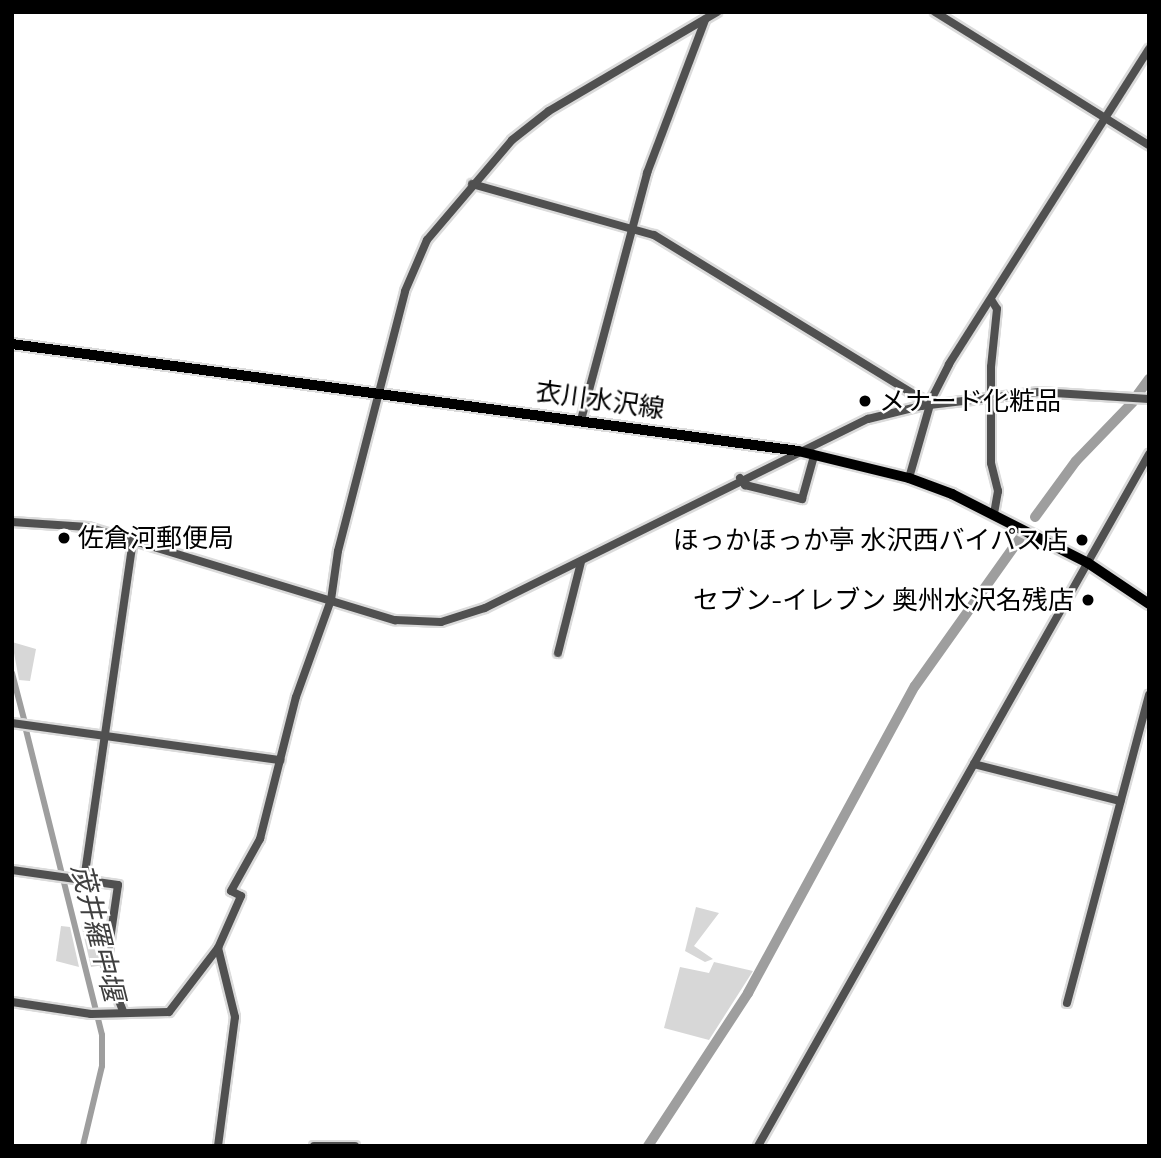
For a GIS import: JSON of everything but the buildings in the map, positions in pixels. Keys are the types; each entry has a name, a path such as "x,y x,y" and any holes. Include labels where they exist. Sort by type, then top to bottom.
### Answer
{"main road":[{"name":"衣川水沢線","path":"12,344 798,451 909,478 994,514 1088,563 1149,604"}],"street":[{"path":"12,1002 97,1013 169,1012 218,948 241,896 231,891 260,839 280,760 331,600 338,551 416,264 427,240 512,140 549,111 717,12"},
{"path":"935,12 1149,145"},
{"path":"582,420 647,173 705,20"},
{"path":"909,478 925,406 1149,49"},
{"path":"472,184 632,228 670,244 920,398 925,406"},
{"path":"992,301 997,309 991,463 998,491 994,514"},
{"path":"12,522 88,527 395,620 441,622 485,608 581,562 740,478 868,419 925,406 1039,392 1149,399"},
{"path":"758,1146 1149,454"},
{"path":"740,478 745,485 802,499 814,456"},
{"path":"84,880 133,540"},
{"path":"558,653 581,562"},
{"path":"1067,1003 1149,695"},
{"path":"12,723 280,760"},
{"path":"974,764 1120,801"},
{"path":"12,870 118,885 106,967 123,1011"},
{"path":"218,948 235,1017 218,1146"},
{"path":"314,1146 355,1146"}],"shaded area":[{"path":"12,642 36,649 30,681 19,680"},
{"path":"696,907 719,913 694,946 713,959 705,962 685,951"},
{"path":"81,924 109,928 104,965 91,967"},
{"path":"61,926 70,927 79,967 56,961"},
{"path":"714,962 753,971 709,1040 664,1028 680,967 709,973"}],"waterway":[{"path":"1138,394 1149,379"},
{"path":"1035,517 1076,461 1133,402"},
{"path":"648,1146 748,993 915,686 1020,538"},
{"name":"茂井羅中堰","path":"12,673 24,719"},
{"name":"茂井羅中堰","path":"26,730 102,1035 102,1066 83,1146"}],"place":[{"name":"メナード化粧品","path":"865,401"},
{"name":"佐倉河郵便局","path":"64,538"},
{"name":"ほっかほっか亭 水沢西バイパス店","path":"1082,540"},
{"name":"セブン-イレブン 奥州水沢名残店","path":"1088,600"}]}
